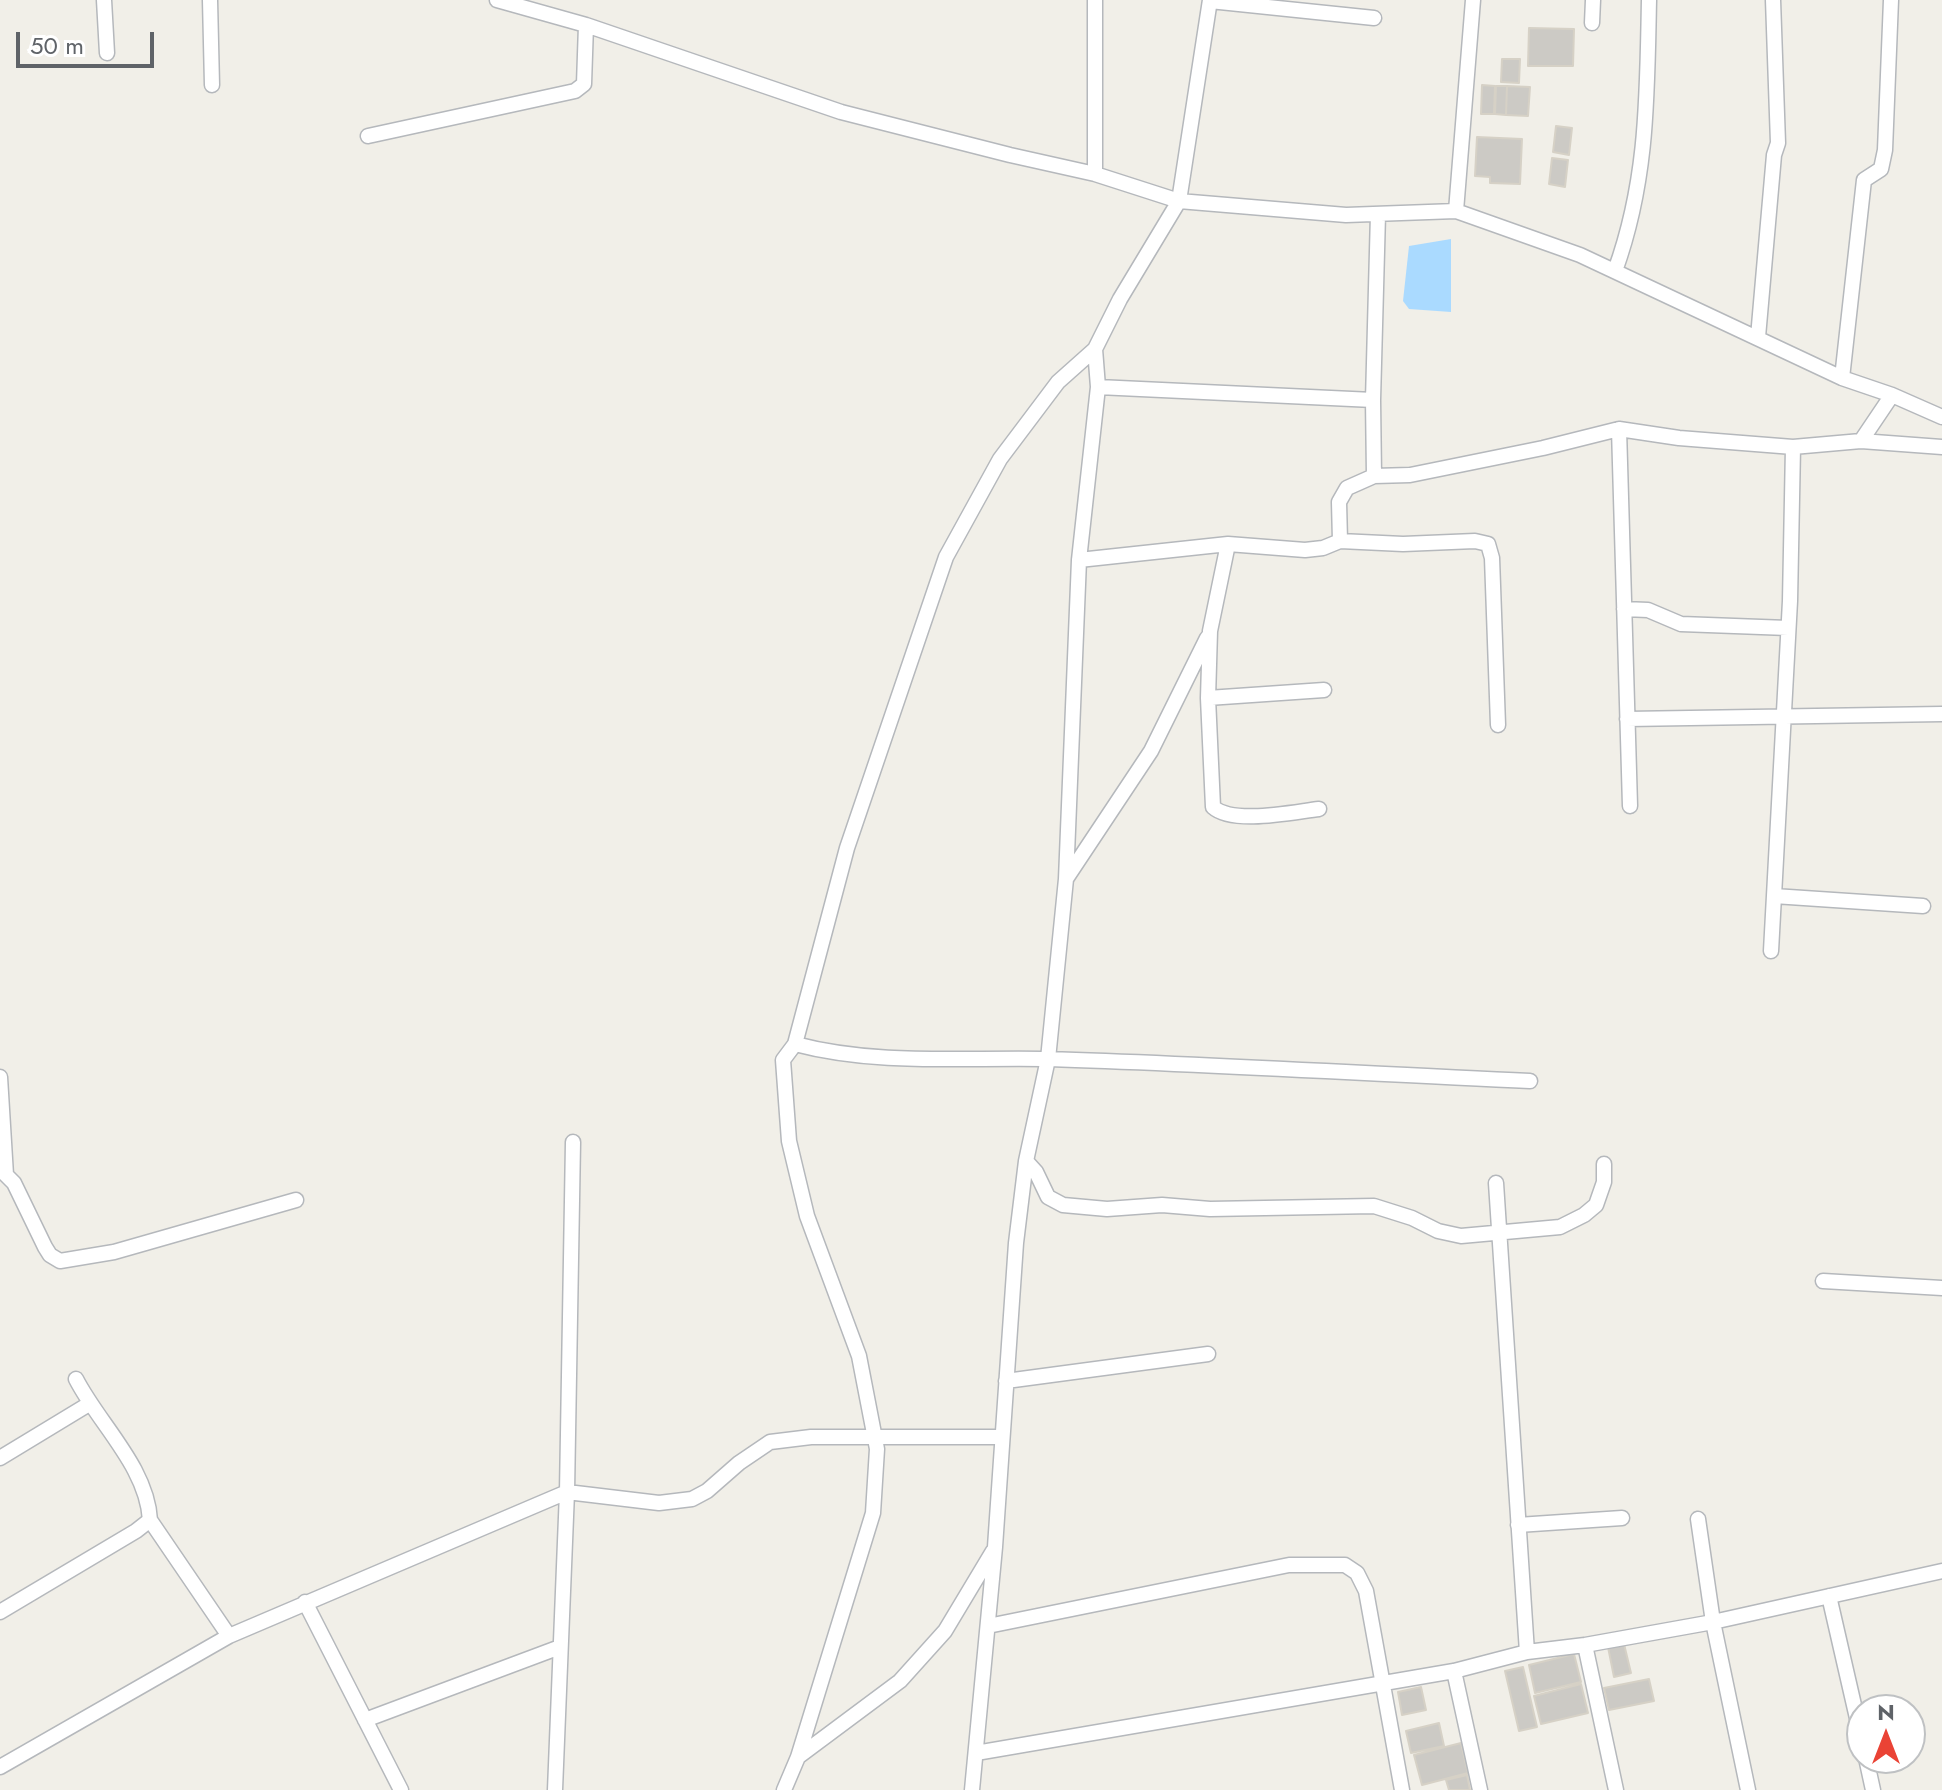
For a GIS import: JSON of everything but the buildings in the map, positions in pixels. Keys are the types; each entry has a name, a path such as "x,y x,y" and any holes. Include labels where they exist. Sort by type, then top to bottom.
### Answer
{"street":[{"path":"104,0 107,53"},
{"path":"210,0 212,85"},
{"path":"497,0 586,25 841,112 1095,174 1179,201 1346,215 1456,211 1580,255 1842,378 1942,417"},
{"path":"1095,0 1095,174"},
{"path":"784,1790 798,1757 873,1513 877,1449 859,1356 807,1216 789,1141 783,1060 795,1044 847,848 946,557 1000,459 1058,382 1095,349 1120,299 1179,201 1210,0 1332,7 1374,18"},
{"path":"1456,211 1473,0"},
{"path":"1592,23 1593,0"},
{"path":"1615,271 1639,186 1647,106 1649,0"},
{"path":"1758,337 1774,155 1778,143 1773,0"},
{"path":"1842,378 1864,180 1881,169 1885,150 1891,0"},
{"path":"368,136 575,91 584,84 587,69 586,25"},
{"path":"1374,476 1378,214"},
{"path":"970,1787 976,1753 995,1547 1016,1243 1026,1161 1048,1059 1066,879 1079,560 1098,387 1095,349"},
{"path":"1098,387 1373,400"},
{"path":"1861,441 1892,395"},
{"path":"1340,541 1339,502 1347,488 1374,476 1410,475 1619,429 1679,438 1793,447 1861,441 1942,447"},
{"path":"1619,429 1630,806"},
{"path":"1771,951 1788,628 1793,447"},
{"path":"1079,560 1228,544 1305,550 1323,548 1340,541 1403,544 1475,541 1488,544 1492,558 1498,725"},
{"path":"1228,544 1210,631 1208,698 1213,807 1221,814 1236,816 1319,809"},
{"path":"1624,609 1648,610 1681,624 1788,628"},
{"path":"1066,879 1151,751 1210,631"},
{"path":"1208,698 1324,690"},
{"path":"1627,719 1942,714"},
{"path":"1774,896 1923,906"},
{"path":"795,1044 846,1056 889,1059 1048,1059 1530,1081"},
{"path":"0,1077 3,1177 14,1183 45,1247 50,1255 60,1261 84,1259 129,1248 296,1200"},
{"path":"555,1790 567,1492 573,1142"},
{"path":"1026,1161 1036,1172 1048,1197 1063,1205 1107,1209 1162,1205 1210,1209 1374,1206 1412,1218 1438,1231 1461,1236 1560,1227 1584,1215 1596,1205 1604,1182 1604,1164"},
{"path":"1496,1183 1527,1652"},
{"path":"1823,1281 1942,1288"},
{"path":"1006,1381 1208,1354"},
{"path":"76,1379 89,1404 135,1472 148,1505 150,1520 229,1636"},
{"path":"0,1458 89,1404"},
{"path":"0,1767 229,1636 567,1492 659,1503 676,1502 707,1491 739,1463 770,1442 811,1437 1002,1437"},
{"path":"1518,1525 1622,1518"},
{"path":"1698,1519 1713,1622 1748,1790"},
{"path":"0,1612 150,1520"},
{"path":"798,1757 900,1681 945,1631 995,1547"},
{"path":"988,1626 1289,1565 1345,1565 1357,1573 1366,1591 1402,1790"},
{"path":"976,1753 1454,1671 1527,1652 1713,1622 1942,1571"},
{"path":"1829,1596 1851,1694"},
{"path":"305,1602 401,1790"},
{"path":"1585,1645 1616,1790"},
{"path":"365,1720 560,1647"},
{"path":"1454,1671 1480,1790"}],"water":[{"path":"1451,239 1451,312 1409,309 1403,301 1409,246"}]}
